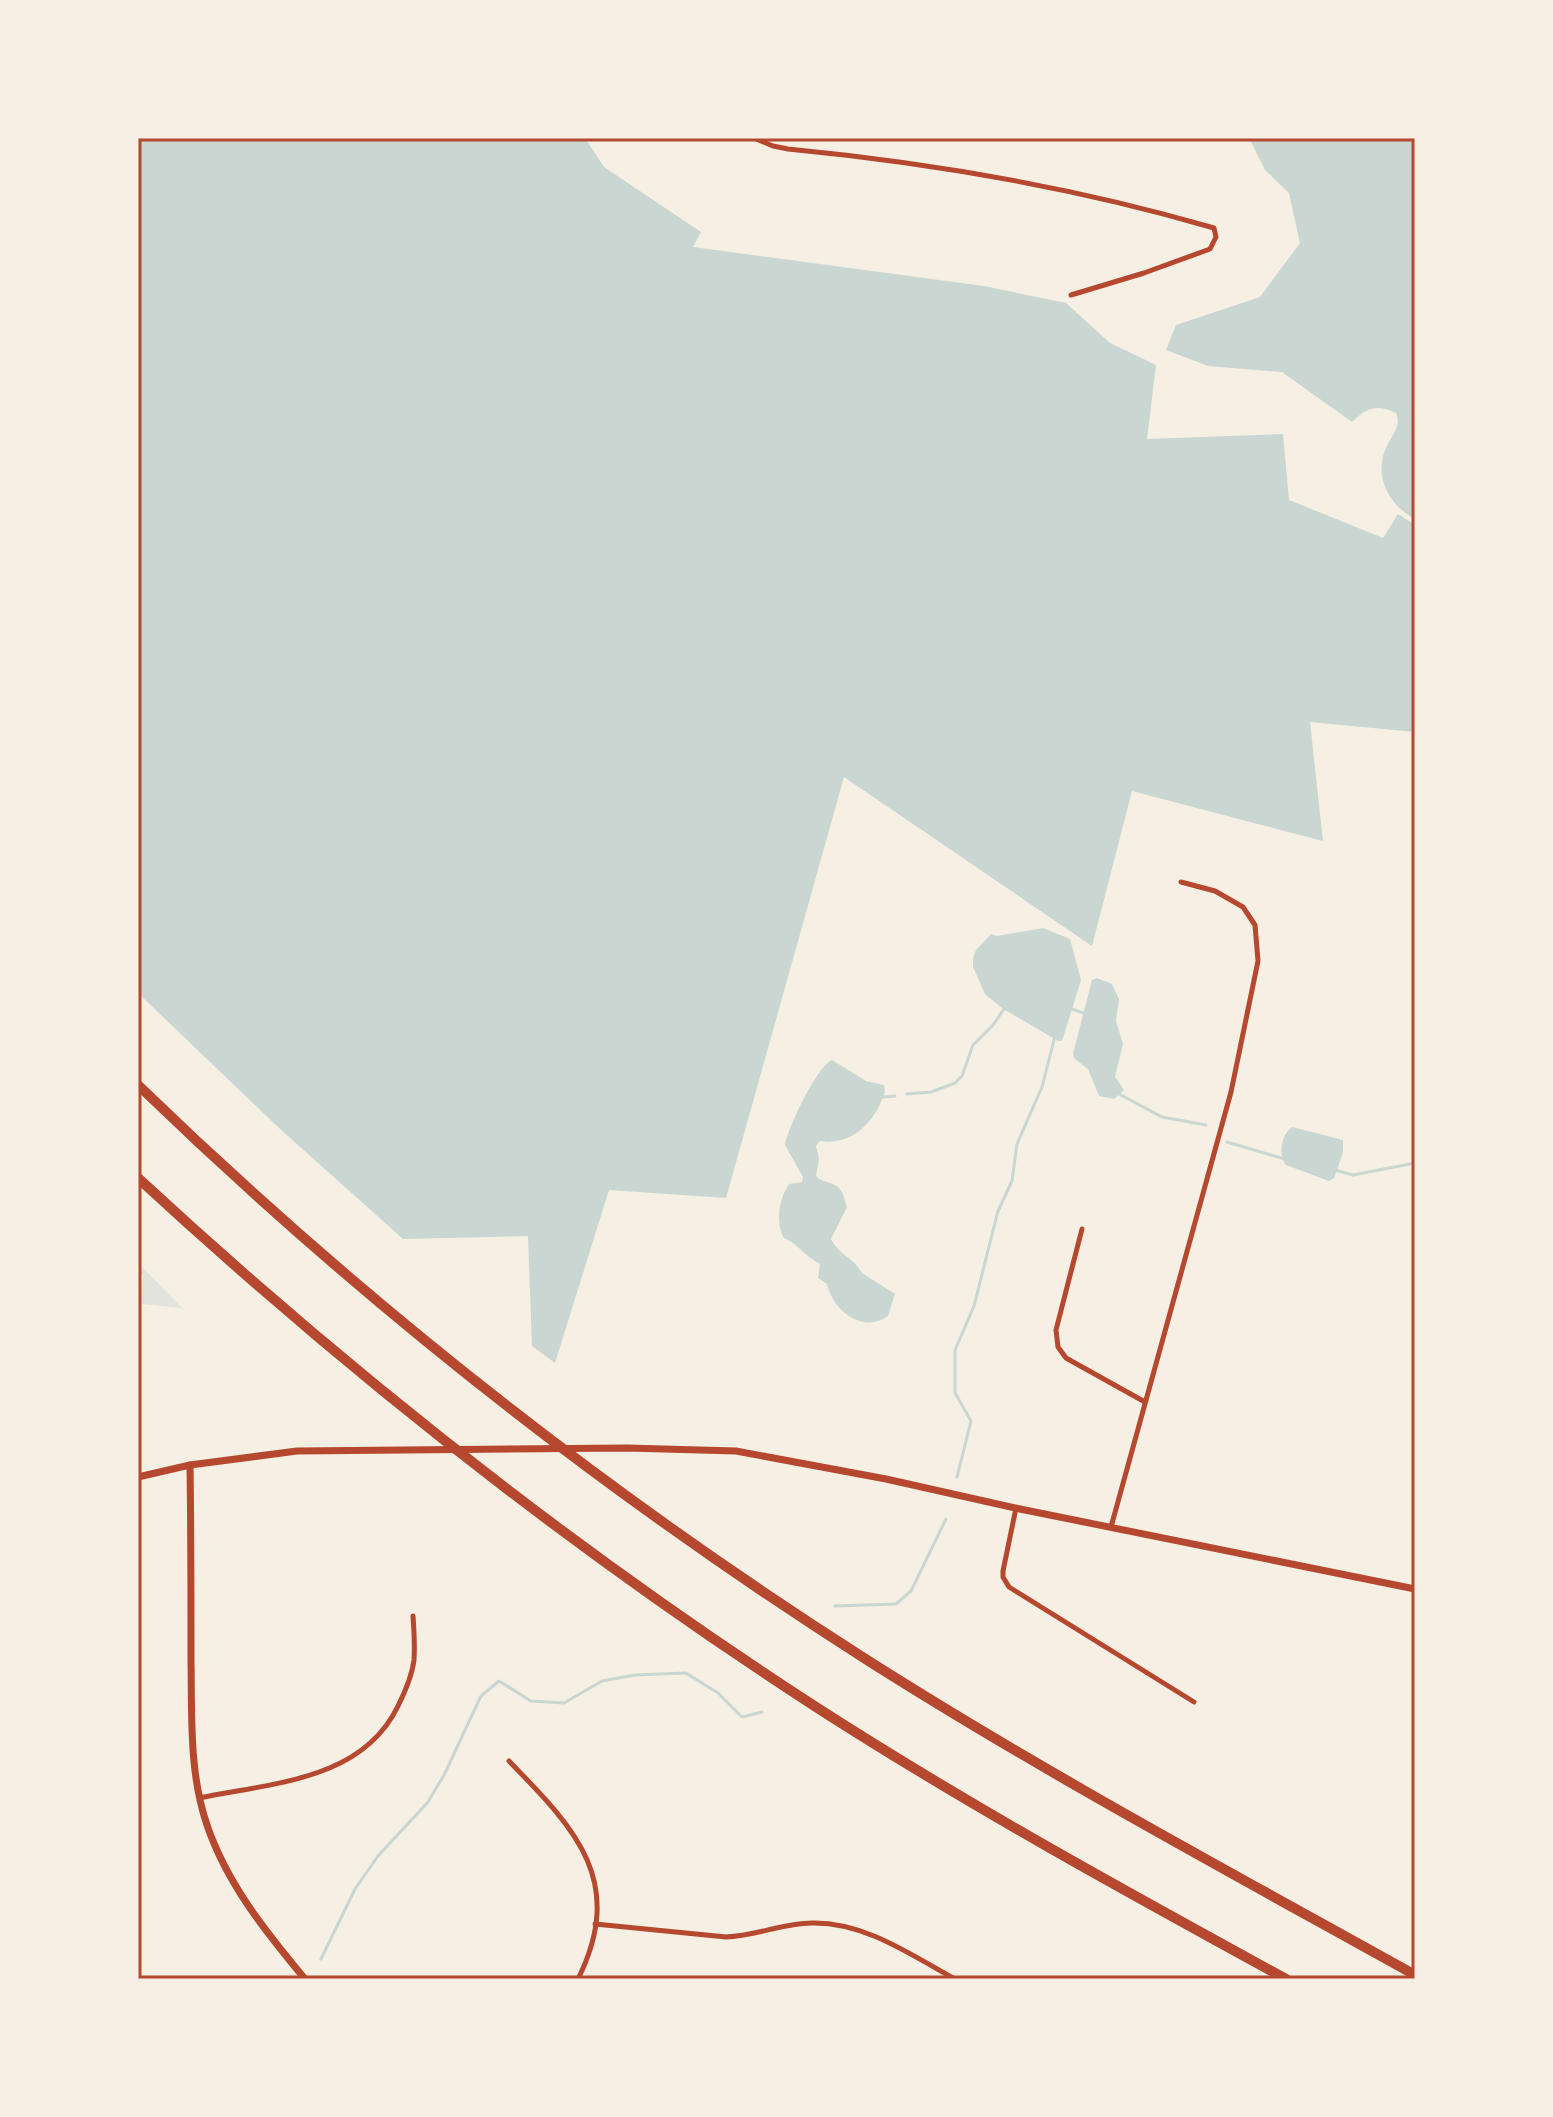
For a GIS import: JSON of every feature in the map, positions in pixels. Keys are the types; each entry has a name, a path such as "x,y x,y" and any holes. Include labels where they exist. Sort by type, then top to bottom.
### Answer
{"highway":[{"path":"138,1085 274,1211 419,1335 559,1446 692,1542 860,1656 991,1736 1415,1975"},
{"path":"138,1178 368,1379 518,1497 650,1595 916,1770 1070,1860 1286,1979"}],"main road":[{"path":"138,1477 190,1465 297,1451 627,1448 736,1451 886,1479 1415,1589"},
{"path":"190,1465 192,1732 198,1798 208,1829 232,1880 254,1917 305,1979"}],"street":[{"path":"754,138 788,149 993,174 1080,192 1214,228 1216,237 1210,249 1071,295"},
{"path":"1111,1527 1231,1092 1258,961 1255,925 1243,907 1215,891 1181,882"},
{"path":"1082,1229 1056,1330 1058,1347 1073,1363 1145,1402"},
{"path":"1016,1508 1003,1571 1009,1587 1194,1702"},
{"path":"198,1798 296,1780 341,1765 358,1753 393,1715 406,1690 414,1662 413,1616"},
{"path":"509,1761 558,1812 579,1840 595,1886 595,1924 590,1950 578,1979"},
{"path":"595,1924 726,1937 810,1923 831,1923 881,1938 955,1979"}],"shaded area":[{"path":"138,138 585,138 604,167 701,232 693,247 984,286 1066,303 1110,343 1156,365 1147,439 1283,434 1289,500 1383,538 1398,514 1415,525 1415,732 1310,722 1323,841 1132,791 1092,946 844,777 726,1198 609,1190 555,1363 532,1346 528,1236 403,1239 279,1128 138,993"},
{"path":"1249,138 1415,138 1415,519 1391,498 1383,480 1382,459 1397,427 1396,413 1372,408 1352,422 1282,372 1208,366 1166,350 1176,325 1260,297 1300,243 1289,193 1265,170"},
{"path":"1043,928 1070,939 1081,980 1062,1041 1002,1008 985,994 973,967 976,950 991,934 997,936"},
{"path":"1097,978 1112,984 1119,999 1116,1021 1123,1044 1115,1077 1124,1090 1114,1099 1099,1096 1088,1069 1073,1054 1092,980"},
{"path":"832,1060 866,1081 884,1085 885,1091 876,1112 862,1129 843,1140 820,1141 816,1146 819,1159 816,1176 839,1188 847,1207 831,1239 862,1273 895,1294 888,1316 878,1321 859,1321 842,1311 827,1284 818,1278 820,1264 784,1238 781,1232 779,1211 786,1190 789,1184 802,1182 803,1177 785,1145 787,1137 811,1085"},
{"path":"1292,1127 1343,1140 1343,1152 1334,1178 1329,1181 1286,1165 1282,1145"},
{"path":"138,1263 182,1308 141,1304 143,1275 138,1274"}],"waterway":[{"path":"1068,1008 1084,1013"},
{"path":"907,1094 931,1092 955,1083 962,1076 973,1045 1004,1009"},
{"path":"957,1477 971,1421 955,1393 955,1350 974,1306 998,1211 1012,1181 1017,1144 1042,1087 1055,1036"},
{"path":"1119,1094 1162,1117 1206,1125"},
{"path":"883,1097 895,1096"},
{"path":"1227,1142 1285,1159"},
{"path":"1335,1170 1353,1175 1415,1163"},
{"path":"835,1606 896,1604 911,1591 946,1519"},
{"path":"321,1959 355,1889 378,1856 428,1802 481,1696 499,1681 531,1701 564,1703 602,1681 635,1675 686,1673 718,1693 742,1717 762,1712"}]}
